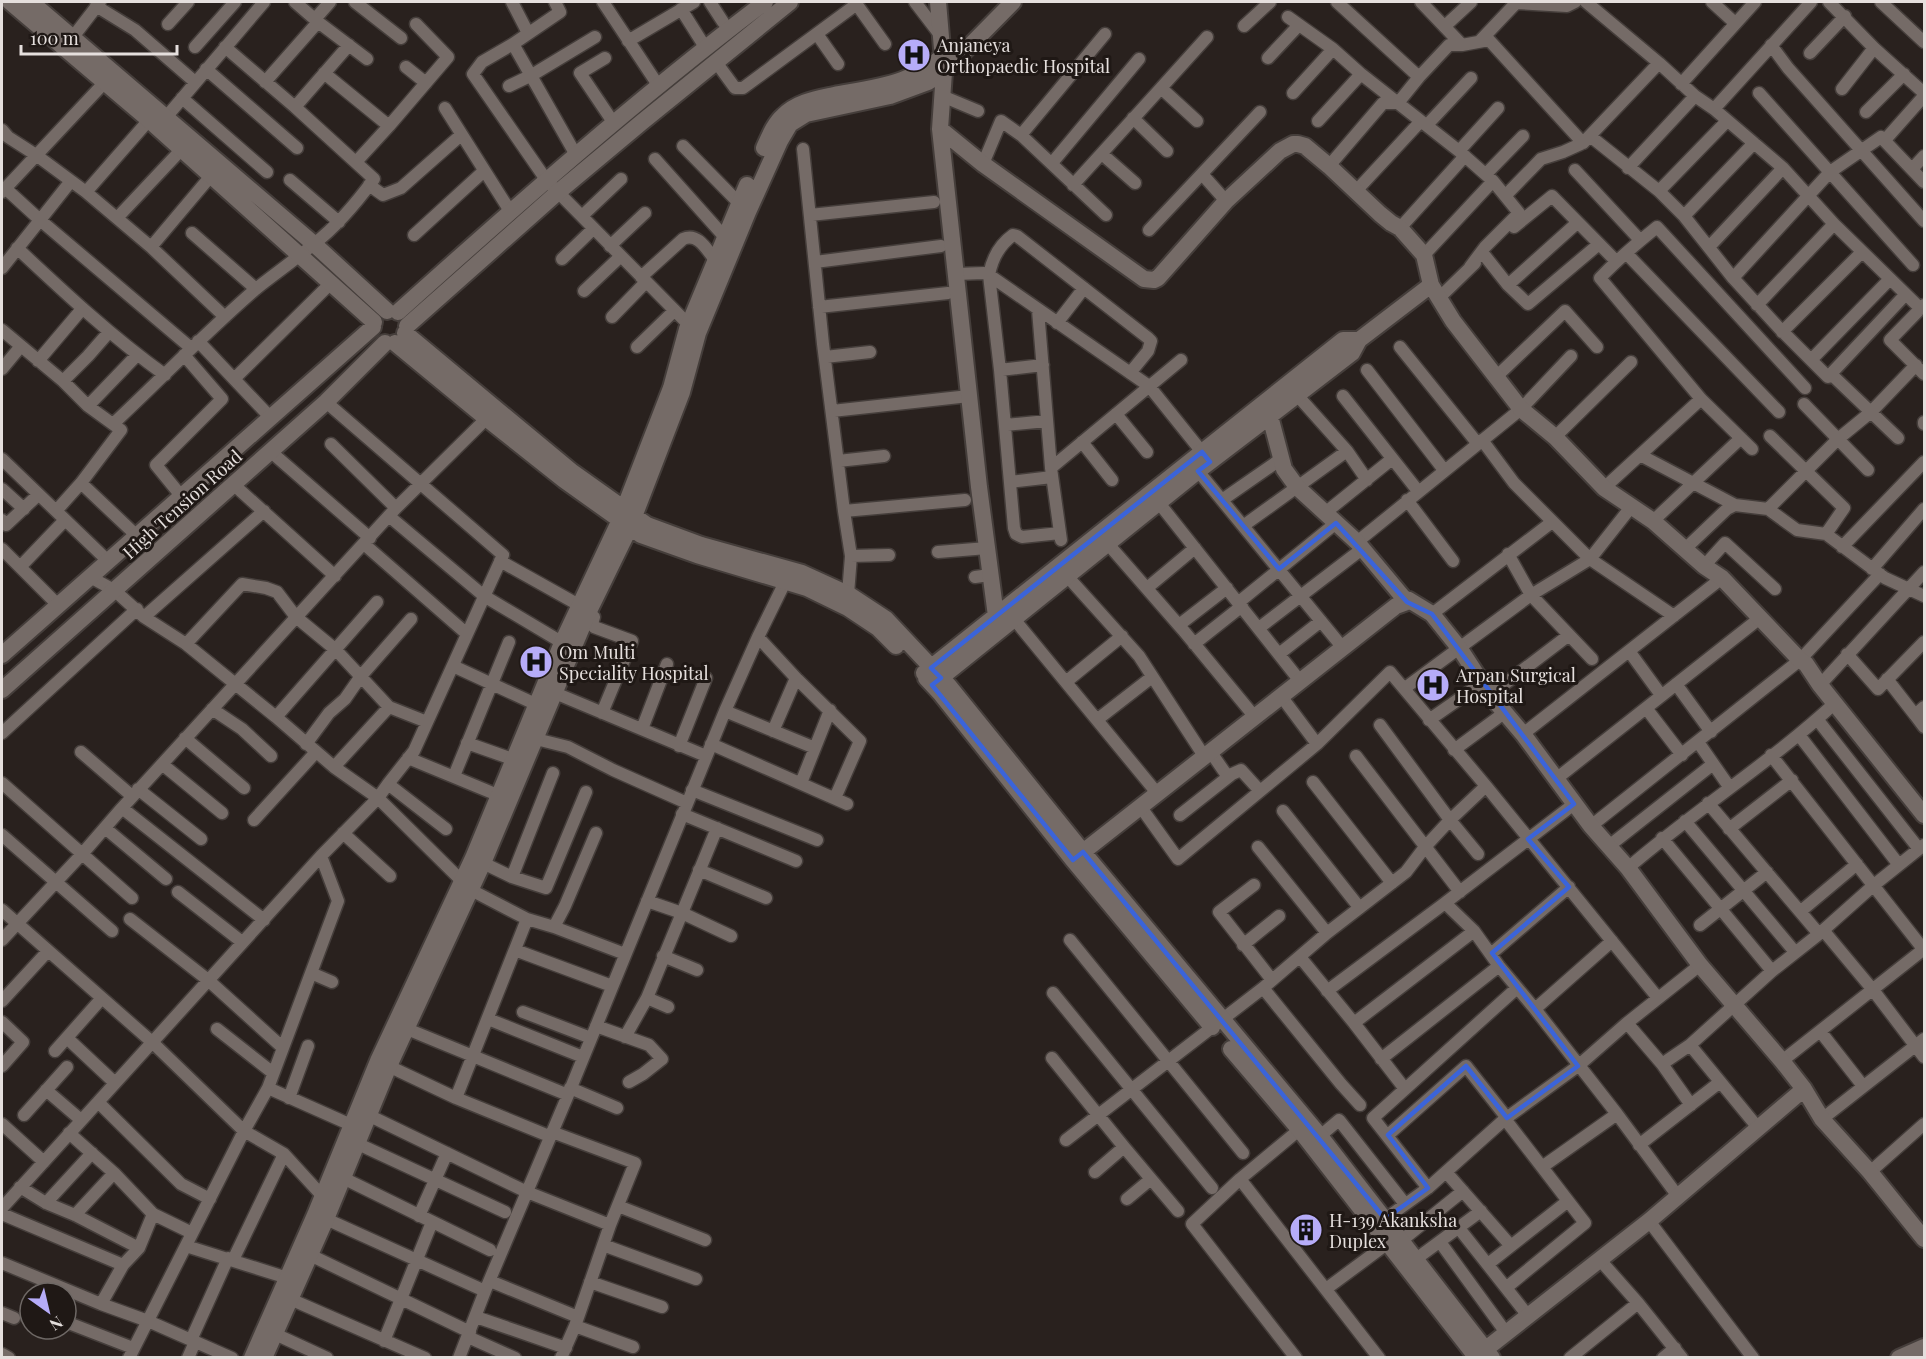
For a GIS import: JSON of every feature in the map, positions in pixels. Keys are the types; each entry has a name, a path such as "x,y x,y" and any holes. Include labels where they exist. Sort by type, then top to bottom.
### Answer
{"street":[{"path":"10,2 33,6 73,37 157,121 181,150 210,177 332,282 390,327 564,480 627,518 848,594 886,619 1078,856 1304,1125 1481,1356"},
{"path":"168,24 188,2"},
{"path":"195,47 235,2"},
{"path":"86,192 182,98 263,2"},
{"path":"295,2 368,59"},
{"path":"265,82 330,2"},
{"path":"356,2 401,38"},
{"path":"370,12 379,2"},
{"path":"512,2 528,33"},
{"path":"555,2 560,12 482,62 473,74 552,187 693,329"},
{"path":"603,2 658,85"},
{"path":"628,41 694,2"},
{"path":"710,2 723,22"},
{"path":"390,327 510,211 552,187 576,155 658,85 765,2"},
{"path":"390,327 552,187 685,87 790,2"},
{"path":"915,2 941,36"},
{"path":"938,2 943,65 940,129 987,548 983,576 998,623"},
{"path":"693,329 729,241 790,124 818,110 890,96 928,82 998,2"},
{"path":"383,1064 407,1029 515,760 543,707 567,646 586,610 682,392 693,329 715,260 729,241 739,203 781,117 792,108 815,99 887,85 943,65 1012,2"},
{"path":"1244,26 1270,2"},
{"path":"1337,2 1419,77"},
{"path":"1421,2 1462,45"},
{"path":"1445,26 1471,2"},
{"path":"1480,41 1516,3 1567,6 1575,2"},
{"path":"1586,2 1783,168 1889,280 1922,307 1890,340 1920,369 1838,439 1768,509"},
{"path":"1712,2 1735,23"},
{"path":"1681,84 1755,2"},
{"path":"1714,110 1811,2"},
{"path":"1828,2 1924,94 1885,140"},
{"path":"1881,2 1924,42"},
{"path":"716,62 735,88 743,88 856,3 885,44"},
{"path":"73,37 98,4 135,30 195,82"},
{"path":"33,6 105,82 315,244 390,327"},
{"path":"681,9 705,47"},
{"path":"1810,53 1845,16"},
{"path":"1288,17 1333,49 1398,104 1462,153 1490,178 1521,215"},
{"path":"356,162 448,57 416,24"},
{"path":"1268,58 1299,25"},
{"path":"817,34 838,64"},
{"path":"1021,135 1105,34"},
{"path":"509,86 532,75 595,37"},
{"path":"1073,185 1207,37"},
{"path":"1398,104 1449,45 1490,40 1586,139 1659,191 1684,216 1757,305 1828,377 1905,295"},
{"path":"513,44 576,155"},
{"path":"295,107 349,45"},
{"path":"1771,45 1788,68 1924,221"},
{"path":"113,424 256,289 315,244 339,222 374,179 225,47"},
{"path":"1842,89 1874,48"},
{"path":"1293,93 1333,49"},
{"path":"605,58 580,73 614,122"},
{"path":"1053,163 1139,59"},
{"path":"1506,195 1541,159 1563,153 1586,139 1659,63"},
{"path":"406,67 426,83"},
{"path":"206,69 297,148"},
{"path":"324,73 389,126"},
{"path":"673,73 685,87"},
{"path":"1318,121 1361,74"},
{"path":"1866,112 1904,74"},
{"path":"1356,191 1471,78"},
{"path":"105,82 3,190 191,348 234,379 271,418"},
{"path":"1161,88 1197,121"},
{"path":"1759,93 1913,265"},
{"path":"942,96 978,111"},
{"path":"1628,168 1695,96"},
{"path":"182,98 267,172"},
{"path":"1329,166 1383,103 1398,104"},
{"path":"445,108 510,211"},
{"path":"1400,228 1498,108"},
{"path":"1149,230 1260,111"},
{"path":"1133,118 1167,151"},
{"path":"983,164 1001,121 1053,163 1106,215"},
{"path":"1659,191 1726,122"},
{"path":"940,129 983,164 1144,279 1149,280 1158,278 1226,201 1286,147 1298,144 1305,146 1385,219 1400,228 1424,255 1436,291 1453,321 1521,409 1555,437 1604,488 1653,521 1704,566 1722,578 1806,664 1834,703 1924,815"},
{"path":"2,130 8,137 86,192 151,247 225,317"},
{"path":"369,185 383,195 401,188 461,135"},
{"path":"1424,255 1523,136"},
{"path":"1733,278 1830,172 1881,137 1924,182"},
{"path":"1684,216 1754,143"},
{"path":"683,146 739,203"},
{"path":"803,149 819,307 851,556 848,594"},
{"path":"117,218 181,150"},
{"path":"1102,154 1136,183"},
{"path":"1912,169 1924,156"},
{"path":"655,159 729,241"},
{"path":"1709,247 1783,168"},
{"path":"1575,170 1640,240"},
{"path":"414,235 484,171"},
{"path":"1202,174 1226,201"},
{"path":"151,247 210,177"},
{"path":"582,216 621,179"},
{"path":"290,180 339,222"},
{"path":"2,266 71,181"},
{"path":"1470,267 1485,247 1521,215 1552,196 1599,244 1622,257 1779,412"},
{"path":"810,215 934,202"},
{"path":"610,246 645,213"},
{"path":"932,676 1204,462 1270,416 1352,353 1359,340 1436,291 1485,256 1521,215"},
{"path":"1508,285 1577,223"},
{"path":"1757,305 1834,224"},
{"path":"1752,449 1701,399 1600,278 1657,227 1805,388"},
{"path":"562,259 593,229"},
{"path":"192,233 256,289"},
{"path":"1038,310 1060,537 1022,537 1016,534 989,275 998,251 1013,235 1151,341 1148,351 1130,373"},
{"path":"612,317 644,279 683,239 695,238 715,260"},
{"path":"1485,256 1508,285 1528,304 1599,244"},
{"path":"815,262 940,246"},
{"path":"17,249 136,355 165,375"},
{"path":"1782,332 1862,252"},
{"path":"584,291 621,256"},
{"path":"956,274 984,273 989,275 1149,386 1204,462 1222,500 1343,648"},
{"path":"1811,360 1889,280"},
{"path":"234,379 332,282"},
{"path":"1057,323 1084,288"},
{"path":"819,307 948,294"},
{"path":"38,361 82,309"},
{"path":"637,347 674,311"},
{"path":"1496,377 1566,311 1597,347"},
{"name":"High Tension Road","path":"2,690 326,402 390,327"},
{"name":"High Tension Road","path":"2,655 271,418 390,327"},
{"path":"2,330 63,381 88,406 121,430 81,483 61,516 20,567"},
{"path":"63,381 109,332"},
{"path":"998,623 1014,619 1160,503 1343,340 1359,340"},
{"path":"2,369 21,346"},
{"path":"182,497 156,465 222,399 191,348"},
{"path":"1400,348 1514,483 1552,522 1590,559 1674,616"},
{"path":"825,357 870,352"},
{"path":"88,406 136,355"},
{"path":"1259,628 1301,596 1360,545 1407,500 1521,409 1571,356"},
{"path":"1010,482 1052,473 1082,442 1181,360"},
{"path":"1555,437 1631,362"},
{"path":"1000,370 1043,365"},
{"path":"1367,370 1444,470"},
{"path":"1831,374 1898,438"},
{"path":"1297,395 1347,451 1367,480"},
{"path":"832,411 969,396"},
{"path":"1343,396 1418,491"},
{"path":"1604,488 1701,399"},
{"path":"2,1208 242,942 378,798 414,751 503,555 326,402"},
{"path":"1804,404 1868,470"},
{"path":"2,940 393,512 491,414"},
{"path":"1116,414 1147,452"},
{"path":"1270,416 1284,469 1297,487 1360,545 1407,602"},
{"path":"1005,425 1047,421"},
{"path":"1770,436 1844,508 1826,534"},
{"path":"1653,521 1741,438"},
{"path":"1082,442 1112,480"},
{"path":"331,444 393,512 484,596 567,646"},
{"path":"270,451 467,634"},
{"path":"1243,525 1347,451"},
{"path":"1640,455 1735,505 1768,509 1797,530 1826,534 1876,571 1924,596"},
{"path":"838,461 884,456"},
{"path":"2,459 108,561"},
{"path":"1222,500 1281,459"},
{"path":"1194,644 1279,570 1367,480 1392,459"},
{"path":"1842,547 1924,462"},
{"path":"81,483 137,536"},
{"path":"233,484 334,576"},
{"path":"2,489 24,508"},
{"path":"2,520 6,525 38,495"},
{"path":"844,511 965,500"},
{"path":"1407,500 1453,561"},
{"path":"1160,503 1300,681"},
{"path":"1685,549 1727,509 1735,505"},
{"path":"1405,688 1531,595 1590,559 1631,507"},
{"path":"1591,826 1800,660 1876,571 1924,509"},
{"path":"2,733 264,511"},
{"path":"1432,614 1552,522"},
{"path":"1704,566 1725,543 1775,589"},
{"path":"1108,544 1254,716"},
{"path":"938,552 987,548"},
{"path":"1147,588 1196,548"},
{"path":"2,549 58,605"},
{"path":"1508,554 1531,595 1592,659"},
{"path":"851,556 889,555"},
{"path":"500,561 586,610 594,617 592,624 594,627 632,641 602,713"},
{"path":"1820,685 1924,572"},
{"path":"459,1358 725,711 788,575"},
{"path":"788,575 807,588 848,608 878,628 932,676"},
{"path":"1067,576 1139,656 1207,754 1228,777"},
{"path":"90,578 114,590 141,614 186,644 334,767 378,798 466,886 527,919 625,954"},
{"path":"1523,734 1722,578"},
{"path":"186,644 242,584 266,588 277,592 297,617 336,650 389,708 427,722"},
{"path":"1179,625 1227,588"},
{"path":"1078,856 1396,606 1410,600 1432,614 1460,648 1504,713 1523,734 1591,826 1628,867 1700,964 1782,1061 1804,1089 1822,1119 1870,1172 1924,1239"},
{"path":"276,717 377,602"},
{"path":"1556,779 1760,618"},
{"path":"255,820 311,748 329,713 345,699 361,676 411,619"},
{"path":"1014,619 1157,793"},
{"path":"1279,654 1321,621"},
{"path":"1429,720 1486,688 1569,635"},
{"path":"1067,681 1122,636"},
{"path":"555,693 679,746 709,750 801,783 841,801 860,741 758,637"},
{"path":"454,776 509,642"},
{"path":"1847,654 1878,689 1924,642"},
{"path":"264,1358 290,1299 292,1279 310,1255 383,1064 466,886 483,863 536,739 543,707 555,693 567,646"},
{"path":"1629,651 1661,696"},
{"path":"642,729 667,664"},
{"path":"453,666 543,707"},
{"path":"1140,806 1178,859 1317,744 1390,672 1658,998"},
{"path":"1098,719 1152,677"},
{"path":"679,746 706,678"},
{"path":"773,731 796,678"},
{"path":"1887,679 1920,711 1924,727"},
{"path":"1676,684 1711,732"},
{"path":"1281,696 1317,744"},
{"path":"1628,867 1662,838 1799,735 1834,703"},
{"path":"334,767 389,708"},
{"path":"1646,708 1682,755"},
{"path":"212,709 242,729 271,756"},
{"path":"801,783 830,710"},
{"path":"725,711 815,748"},
{"path":"1454,750 1504,713"},
{"path":"1662,1064 1690,1045 1772,971 1922,847 1817,719"},
{"path":"1380,725 1478,854"},
{"path":"1799,735 1899,865"},
{"path":"185,738 244,788"},
{"path":"536,739 568,747 717,828 796,861"},
{"path":"1698,742 1730,788"},
{"path":"468,743 515,760"},
{"path":"81,752 201,839"},
{"path":"1771,755 1924,950 1782,1061"},
{"path":"1356,756 1460,892"},
{"path":"408,758 500,796"},
{"path":"162,764 222,813"},
{"path":"1609,846 1713,764"},
{"path":"1180,815 1228,777 1241,770 1260,791"},
{"path":"512,877 553,773"},
{"path":"1729,829 1792,780"},
{"path":"1313,782 1392,883"},
{"path":"2,783 132,898"},
{"path":"388,784 446,829"},
{"path":"1066,1140 1268,984 1359,907 1406,872 1450,820 1486,786"},
{"path":"692,790 817,840"},
{"path":"483,863 512,877 546,888 586,792"},
{"path":"1708,803 1801,911 1920,1042 1924,1057"},
{"path":"1328,991 1574,804"},
{"path":"122,808 264,920"},
{"path":"1283,811 1359,907"},
{"path":"1685,821 1795,952"},
{"path":"105,828 166,879"},
{"path":"625,1037 647,998 717,828"},
{"path":"343,833 390,876"},
{"path":"554,927 596,833"},
{"path":"2,835 112,931"},
{"path":"1662,838 1772,971"},
{"path":"1258,848 1327,933"},
{"path":"78,1328 131,1353 148,1321 268,1088 338,901 321,856"},
{"path":"1801,911 1857,864"},
{"path":"699,870 766,898"},
{"path":"1700,925 1767,872"},
{"path":"1254,885 1219,912 1341,1084 1360,1105"},
{"path":"1492,953 1569,887"},
{"path":"178,892 242,942"},
{"path":"647,901 682,913 731,936"},
{"path":"1445,903 1474,931 1492,953 1499,966 1535,1008 1677,1196"},
{"path":"2,910 152,1042 244,1131 284,1154 327,1207 416,1261 488,1286 633,1347"},
{"path":"1244,945 1279,916"},
{"path":"130,919 208,980 282,1047"},
{"path":"456,1098 527,919"},
{"path":"1354,1023 1474,931"},
{"path":"1070,940 1243,1153"},
{"path":"1535,1008 1612,941"},
{"path":"515,950 612,987"},
{"path":"2,1001 48,951"},
{"path":"663,956 697,970"},
{"path":"1300,957 1405,1089"},
{"path":"1385,1219 1428,1188 1506,1119 1578,1066 1700,964"},
{"path":"1381,1059 1499,966"},
{"path":"311,973 332,982"},
{"path":"1428,1188 1373,1118 1517,988"},
{"path":"1053,993 1212,1188"},
{"path":"55,1051 102,998"},
{"path":"647,998 668,1007"},
{"path":"523,1012 591,1038"},
{"path":"488,1019 583,1057"},
{"path":"2,1022 23,1042 2,1066"},
{"path":"1627,1023 1662,1064 1691,1105"},
{"path":"596,1026 649,1044 662,1059 629,1082"},
{"path":"217,1029 273,1074"},
{"path":"407,1029 473,1057 617,1108"},
{"path":"1820,1031 1863,1086"},
{"path":"67,1038 115,1083"},
{"path":"1822,1119 1920,1042"},
{"path":"1690,1045 1759,1129"},
{"path":"290,1098 308,1046"},
{"path":"1052,1058 1178,1211"},
{"path":"383,1064 456,1098 635,1163 564,1353 476,1317"},
{"path":"1388,1135 1466,1066 1585,1223 1507,1287"},
{"path":"24,1115 67,1067"},
{"path":"1639,1145 1720,1082"},
{"path":"268,1088 359,1128 447,1153 527,1192 610,1225"},
{"path":"1481,1356 1649,1221 1804,1089"},
{"path":"46,1090 81,1120"},
{"path":"98,1102 180,1184 210,1199"},
{"path":"1542,1167 1617,1114"},
{"path":"1320,1136 1339,1120 1405,1204"},
{"path":"2,1124 44,1161"},
{"path":"1870,1172 1924,1124"},
{"path":"1304,1125 1320,1136 1385,1219 1394,1242 1416,1259 1481,1356"},
{"path":"1296,1358 1192,1224 1240,1179 1304,1125"},
{"path":"252,1358 343,1178 359,1128"},
{"path":"359,1128 435,1180 506,1212"},
{"path":"69,1134 114,1173 153,1214 192,1233"},
{"path":"1095,1172 1124,1147"},
{"path":"46,1203 92,1153"},
{"path":"419,1216 447,1153"},
{"path":"188,1358 193,1341 231,1259 284,1154"},
{"path":"1446,1172 1511,1246"},
{"path":"75,1215 114,1173"},
{"path":"343,1178 490,1250"},
{"path":"1127,1199 1151,1179"},
{"path":"1240,1179 1379,1358"},
{"path":"21,1187 46,1203 75,1215 139,1248"},
{"path":"1326,1289 1463,1191"},
{"path":"1488,1264 1568,1201"},
{"path":"618,1206 705,1240"},
{"path":"1416,1259 1481,1211"},
{"path":"2,1214 123,1265"},
{"path":"101,1304 123,1265 139,1248 153,1214"},
{"path":"1649,1221 1753,1358"},
{"path":"384,1341 432,1222"},
{"path":"1458,1227 1529,1317"},
{"path":"1440,1242 1507,1334"},
{"path":"603,1245 696,1279"},
{"path":"186,1246 292,1279"},
{"path":"310,1255 401,1298 515,1358"},
{"path":"1600,1260 1678,1353 1663,1358"},
{"path":"2,1263 148,1321 232,1358"},
{"path":"590,1282 662,1307"},
{"path":"290,1299 425,1358"},
{"path":"1570,1358 1638,1303"},
{"path":"2,1313 14,1318"},
{"path":"275,1334 327,1358"},
{"path":"1899,1358 1924,1347"},
{"path":"2,1354 9,1358"}],"highlighted area":[{"path":"1202,452 1210,462 1198,471 1279,569 1336,523 1407,602 1432,614 1574,804 1528,839 1569,887 1492,953 1578,1066 1507,1118 1466,1066 1388,1135 1428,1188 1385,1219 1083,852 1073,860 932,685 941,678 931,668"}],"place":[{"name":"Anjaneya Orthopaedic Hospital","path":"914,55"},
{"name":"Om Multi Speciality Hospital","path":"536,662"},
{"name":"Arpan Surgical Hospital","path":"1433,685"},
{"name":"H-139 Akanksha Duplex","path":"1306,1230"}]}
